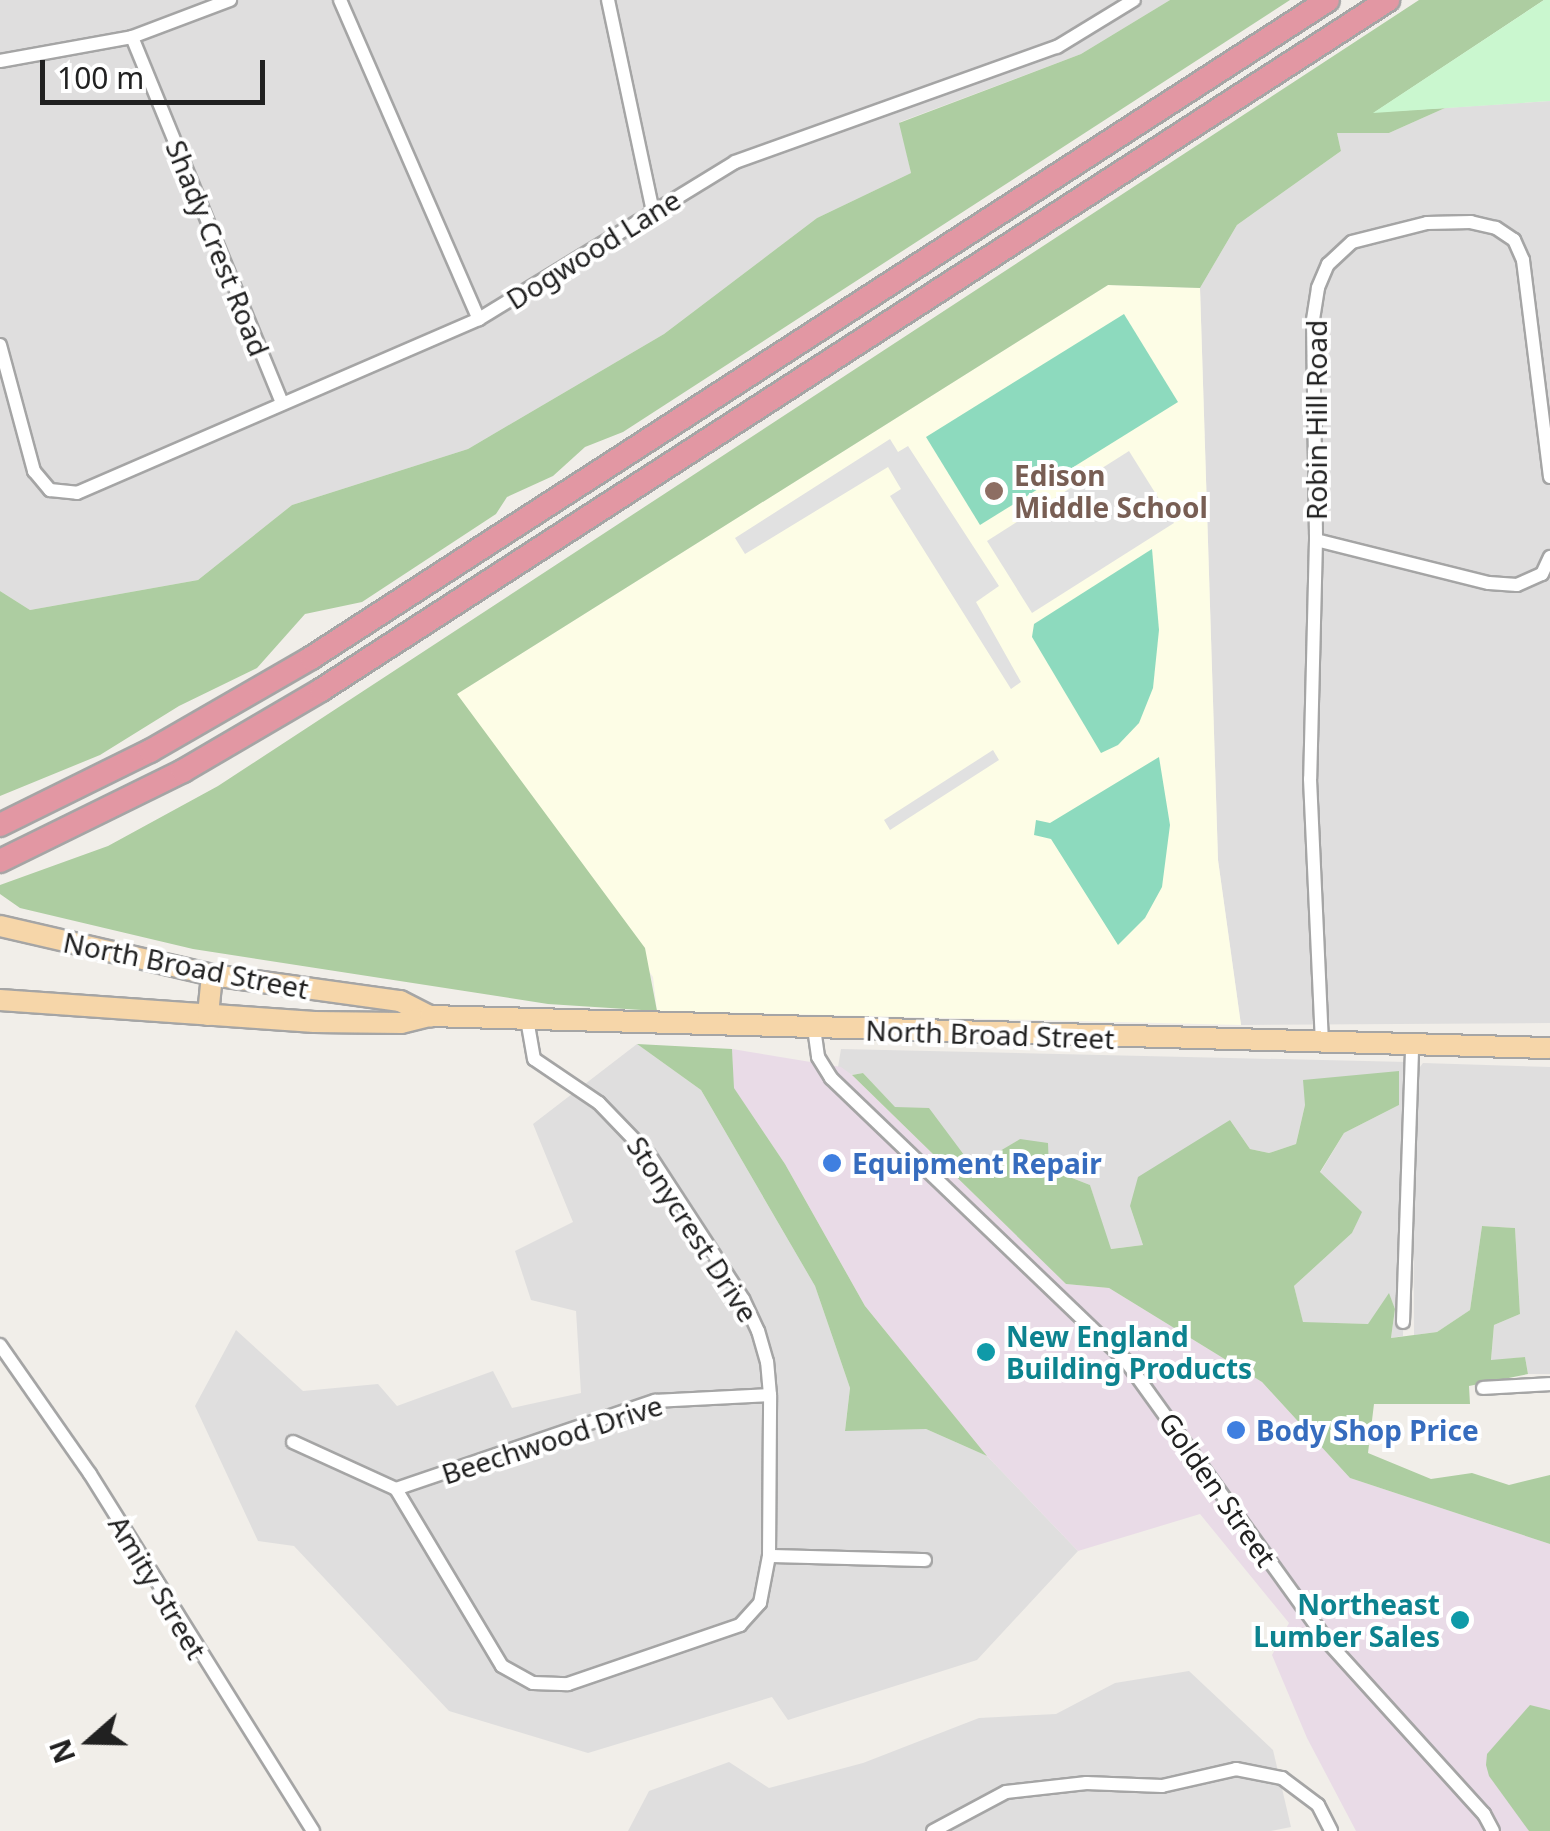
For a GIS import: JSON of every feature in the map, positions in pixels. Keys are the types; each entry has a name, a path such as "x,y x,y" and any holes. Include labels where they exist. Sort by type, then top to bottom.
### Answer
{"highway":[{"path":"0,825 164,744 311,658 1328,0"},
{"path":"0,861 183,771 321,690 1388,0"}],"main road":[{"name":"North Broad Street","path":"0,926 212,975 400,1002 430,1016"},
{"path":"208,1015 212,975"},
{"name":"North Broad Street","path":"0,1000 401,1024 430,1016 1550,1048"}],"street":[{"path":"0,61 132,37 230,0"},
{"path":"340,0 479,319"},
{"path":"608,0 653,212"},
{"name":"Dogwood Lane","path":"0,346 34,471 50,490 77,493 479,319 735,162 1057,47 1134,0"},
{"name":"Shady Crest Road","path":"132,37 282,404"},
{"name":"Robin Hill Road","path":"1322,1043 1310,780 1316,540 1313,321 1318,288 1328,264 1352,242 1427,223 1471,222 1496,228 1514,240 1523,260 1550,477"},
{"name":"Robin Hill Road","path":"1316,540 1489,583 1517,585 1542,574 1550,558"},
{"name":"Stonycrest Drive","path":"396,1489 502,1666 533,1683 568,1684 740,1625 760,1603 769,1556 770,1394 768,1362 758,1331 669,1185 626,1127 534,1059 527,1042 527,1021"},
{"name":"Golden Street","path":"814,1028 818,1057 831,1078 1124,1358 1327,1641 1484,1814 1494,1831"},
{"path":"1403,1322 1412,1045"},
{"name":"Amity Street","path":"0,1345 81,1460 313,1831"},
{"path":"1483,1388 1550,1384"},
{"name":"Beechwood Drive","path":"396,1489 654,1400 770,1394"},
{"path":"293,1442 396,1489"},
{"path":"769,1556 926,1560"},
{"path":"933,1831 1006,1792 1086,1783 1162,1786 1236,1769 1282,1778 1318,1805 1330,1831"}],"shaded area":[{"path":"0,0 1170,0 1081,54 900,122 911,173 817,218 664,334 468,449 292,505 198,580 30,610 0,591"},
{"path":"1550,101 1550,1023 1241,1025 1218,860 1200,288 1237,225 1341,151 1337,133 1389,133 1445,108"},
{"name":"Edison Middle School","path":"1108,285 1200,288 1218,860 1241,1025 657,1011 653,977 457,694"},
{"path":"890,439 898,452 908,446 999,586 976,602 1021,682 1011,689 890,496 901,489 888,467 745,554 735,538"},
{"path":"1129,451 1174,523 1032,613 987,541"},
{"path":"993,750 999,760 890,830 884,820"},
{"path":"637,1044 701,1090 815,1286 850,1388 845,1430 926,1429 987,1456 1078,1551 977,1660 788,1720 772,1697 588,1753 449,1711 294,1546 258,1541 195,1406 236,1330 303,1391 378,1384 397,1406 493,1371 512,1408 581,1393 576,1311 531,1300 515,1251 573,1222 533,1124"},
{"path":"732,1049 841,1067 1066,1284 1109,1288 1262,1382 1350,1478 1550,1544 1550,1710 1530,1706 1525,1824 1529,1831 1356,1831 1307,1738 1272,1655 1289,1623 1200,1514 1078,1551 987,1456 865,1306 785,1164 733,1087"},
{"path":"841,1049 1407,1062 1403,1336 1391,1338 1395,1309 1389,1294 1369,1324 1303,1323 1294,1286 1352,1233 1361,1212 1320,1173 1344,1133 1399,1105 1305,1105 1296,1144 1269,1153 1250,1149 1230,1120 1130,1206 1143,1245 1110,1249 1090,1185 1049,1169 1020,1139 973,1168 957,1148 895,1108 863,1073 852,1075 838,1067"},
{"path":"1423,1063 1550,1067 1550,1374 1528,1374 1525,1357 1491,1361 1494,1325 1520,1314 1515,1228 1482,1226 1470,1310 1437,1332 1414,1335 1413,1076"},
{"path":"1189,1671 1273,1750 1291,1827 1271,1831 628,1831 649,1791 729,1762 769,1788 863,1763 979,1718 1056,1714 1115,1683"}],"green space":[{"path":"1170,0 1290,0 623,432 585,447 553,476 507,497 496,514 362,602 305,614 257,668 179,706 100,755 0,796 0,591 30,610 198,580 292,505 468,449 664,334 817,218 911,173 899,123 1081,54"},
{"path":"1419,0 1544,0 1375,112 1445,108 1389,133 1337,133 1341,151 1237,225 1200,288 1108,285 457,694 645,948 657,1011 548,1004 193,949 20,908 0,894 0,885 108,846 218,786"},
{"path":"1544,0 1550,0 1550,101 1373,113"},
{"path":"1124,314 1178,402 980,525 926,437"},
{"path":"1152,549 1159,630 1153,688 1139,723 1118,745 1101,753 1032,637 1034,624"},
{"path":"1159,757 1170,825 1162,887 1145,918 1118,945 1051,839 1034,835 1036,820 1050,823"},
{"path":"637,1044 732,1049 734,1088 785,1164 865,1306 987,1456 926,1429 845,1431 850,1388 815,1286 701,1090"},
{"path":"1399,1071 1399,1105 1344,1133 1320,1172 1362,1212 1352,1233 1294,1286 1303,1322 1368,1324 1389,1293 1395,1309 1391,1338 1437,1332 1470,1310 1482,1226 1515,1228 1520,1314 1494,1325 1491,1360 1525,1357 1528,1374 1469,1386 1470,1404 1374,1404 1368,1453 1431,1479 1472,1473 1509,1485 1550,1475 1550,1544 1350,1478 1262,1382 1109,1288 1066,1284 852,1075 863,1073 895,1107 929,1108 973,1167 1020,1139 1048,1143 1049,1169 1090,1185 1111,1249 1143,1245 1130,1206 1138,1177 1230,1120 1250,1149 1269,1153 1296,1144 1305,1105 1303,1080"},
{"path":"1530,1705 1550,1710 1550,1831 1529,1831 1489,1776 1486,1765 1487,1754"}],"place":[{"name":"Edison Middle School","path":"994,491"},
{"name":"Equipment Repair","path":"832,1163"},
{"name":"New England Building Products","path":"986,1352"},
{"name":"Body Shop Price","path":"1236,1430"},
{"name":"Northeast Lumber Sales","path":"1460,1620"}]}
